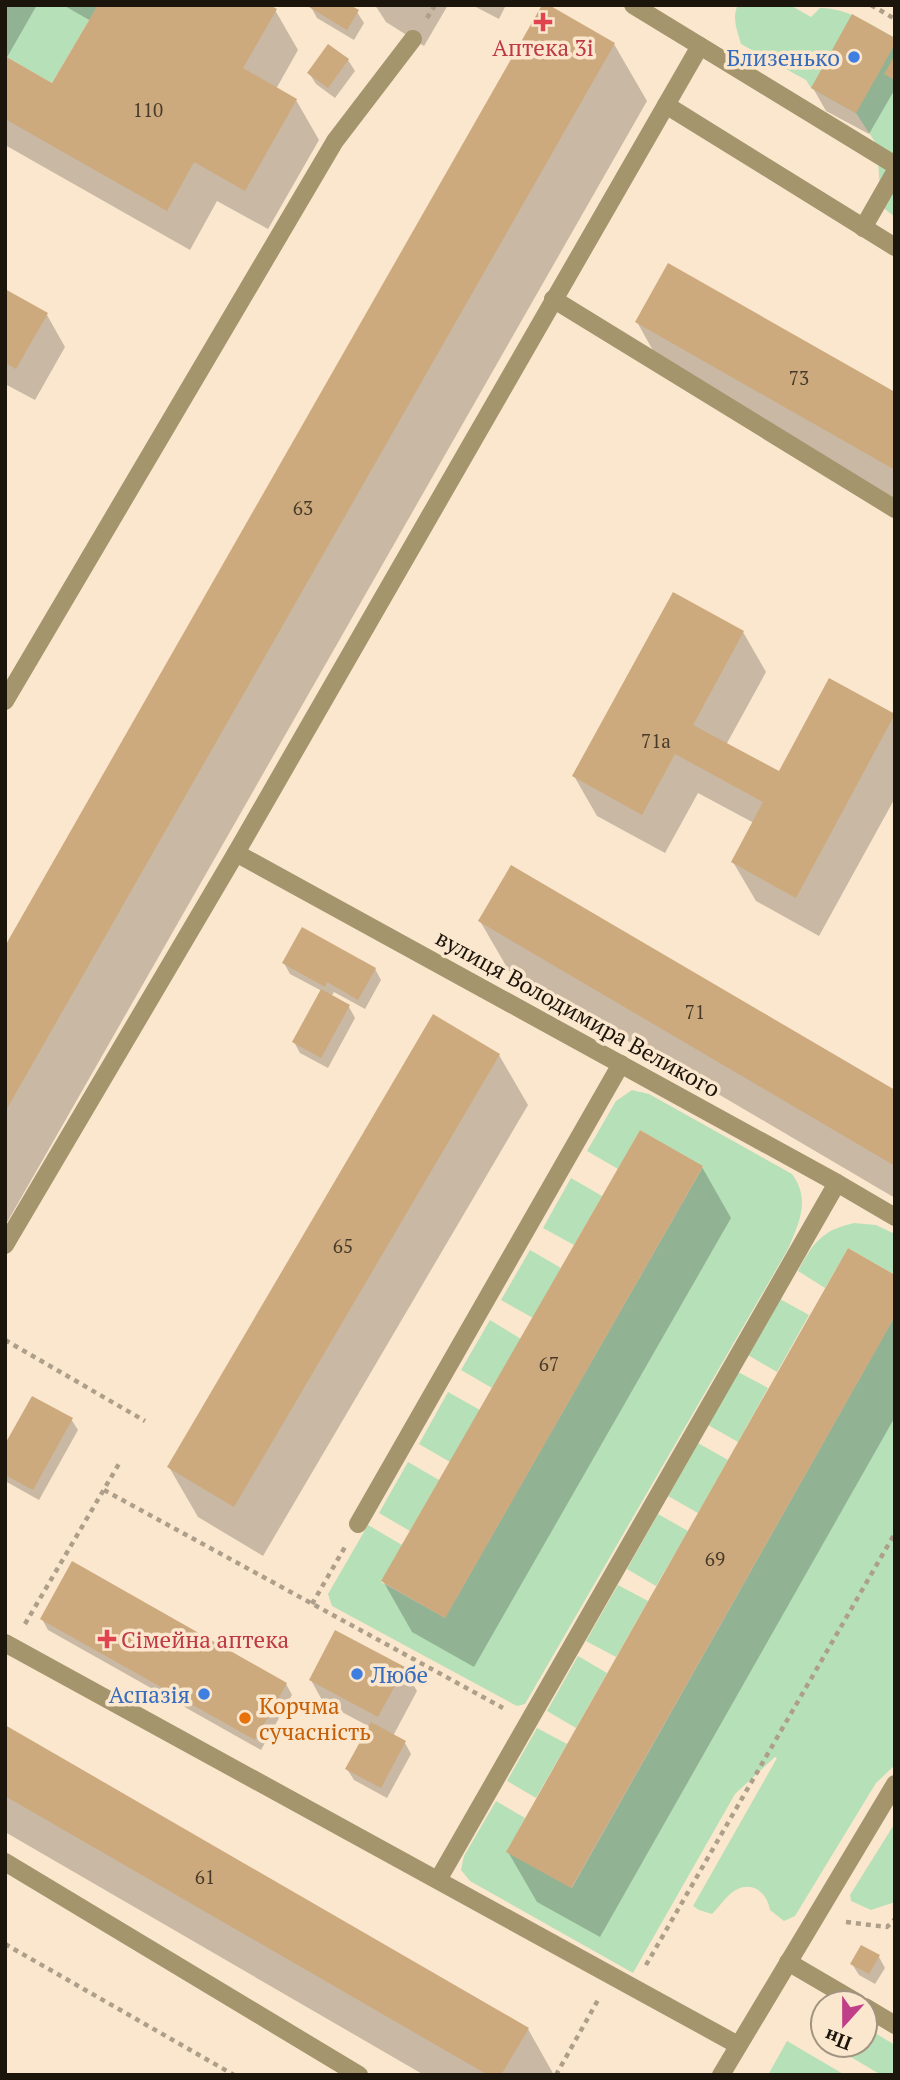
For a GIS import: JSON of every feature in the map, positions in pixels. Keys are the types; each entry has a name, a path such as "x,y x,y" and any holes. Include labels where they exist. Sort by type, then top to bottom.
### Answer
{"lane":[{"path":"633,5 895,165"},
{"path":"5,701 335,141 413,39"},
{"path":"5,1245 236,853 700,46"},
{"path":"666,105 895,247"},
{"path":"863,228 895,172"},
{"path":"553,299 895,509"},
{"name":"вулиця Володимира Великого","path":"236,853 895,1217"},
{"path":"358,1524 621,1064"},
{"path":"438,1880 837,1183"},
{"path":"8,1644 738,2045"},
{"path":"721,2075 895,1784"},
{"path":"5,1863 359,2075"},
{"path":"788,1962 834,1989"},
{"path":"879,2015 895,2025"}],"path":[{"path":"871,5 895,19"},
{"path":"5,1340 145,1421"},
{"path":"8,1644 120,1462"},
{"path":"104,1490 529,1722"},
{"path":"312,1604 358,1524"},
{"path":"634,1987 895,1533"},
{"path":"815,1918 887,1927 895,1919"},
{"path":"5,1944 234,2075"},
{"path":"556,2075 612,1976"}],"green space":[{"path":"5,5 98,5 52,83 5,56"},
{"path":"738,5 790,5 811,17 820,8 840,11 895,38 895,217 881,206 877,145 856,113 811,88 806,80 741,44 735,20"},
{"path":"632,1090 649,1094 792,1174 801,1193 801,1212 788,1249 525,1704 517,1706 332,1606 328,1594 368,1525 402,1545 381,1582 445,1618 703,1167 640,1130 618,1169 587,1151 616,1101"},
{"path":"571,1178 602,1196 574,1245 543,1228"},
{"path":"854,1223 876,1225 895,1234 895,1275 848,1248 825,1288 798,1271 820,1239 834,1230"},
{"path":"530,1250 561,1268 533,1318 501,1300"},
{"path":"780,1299 809,1315 777,1372 748,1355"},
{"path":"895,1316 895,1765 876,1783 795,1916 784,1921 770,1910 760,1891 748,1887 742,1887 728,1896 712,1914 699,1910 693,1906 777,1758 775,1757 735,1794 633,1973 470,1881 461,1870 464,1856 496,1801 525,1818 507,1852 572,1888"},
{"path":"490,1320 521,1339 492,1388 461,1370"},
{"path":"738,1372 768,1388 738,1442 708,1425"},
{"path":"448,1392 480,1410 450,1462 419,1444"},
{"path":"698,1443 728,1460 698,1513 668,1496"},
{"path":"408,1462 439,1480 410,1531 379,1513"},
{"path":"658,1514 688,1531 656,1586 627,1569"},
{"path":"618,1585 648,1601 616,1657 586,1641"},
{"path":"578,1656 607,1673 576,1728 547,1711"},
{"path":"537,1728 567,1744 536,1798 507,1781"},
{"path":"895,1823 895,1902 871,1910 851,1901 850,1895"},
{"path":"879,2035 895,2045 895,2075 881,2075 854,2059 879,2059"},
{"path":"787,2041 809,2054 809,2059 818,2059 845,2075 768,2075"}],"building":[{"path":"98,5 270,5 277,9 243,68 297,99 245,191 194,162 167,211 5,119 5,56 52,83"},
{"path":"350,5 359,10 347,30 309,7"},
{"path":"542,5 549,5 615,43 5,1112 5,946"},
{"path":"852,14 895,38 895,44 856,113 811,88"},
{"path":"328,44 349,59 328,88 307,73"},
{"path":"895,55 895,80 884,74"},
{"path":"668,263 895,392 895,470 635,322"},
{"path":"5,289 48,313 16,369 5,363"},
{"path":"673,592 744,631 693,725 779,771 829,678 895,714 796,898 731,862 763,802 675,754 642,815 572,776"},
{"path":"511,865 895,1090 895,1166 478,921"},
{"path":"302,927 376,968 358,1000 327,982 325,987 282,963"},
{"path":"321,989 350,1005 321,1058 292,1042"},
{"path":"433,1014 500,1054 234,1507 167,1467"},
{"path":"640,1130 703,1166 445,1618 381,1581"},
{"path":"848,1248 895,1275 895,1316 571,1888 506,1852"},
{"path":"32,1396 73,1418 33,1490 5,1475 5,1444"},
{"path":"72,1561 287,1683 255,1740 40,1619"},
{"name":"Любе","path":"335,1630 405,1667 378,1717 309,1680"},
{"path":"371,1722 406,1741 381,1788 345,1769"},
{"path":"5,1725 529,2028 501,2075 488,2075 5,1796"},
{"path":"861,1945 880,1955 869,1974 850,1964"}],"place":[{"name":"Аптека 3і","path":"543,22"},
{"name":"Близенько","path":"854,57"},
{"name":"Сімейна аптека","path":"107,1639"},
{"name":"Любе","path":"357,1674"},
{"name":"Аспазія","path":"204,1694"},
{"name":"Корчма сучасність","path":"245,1718"}]}
